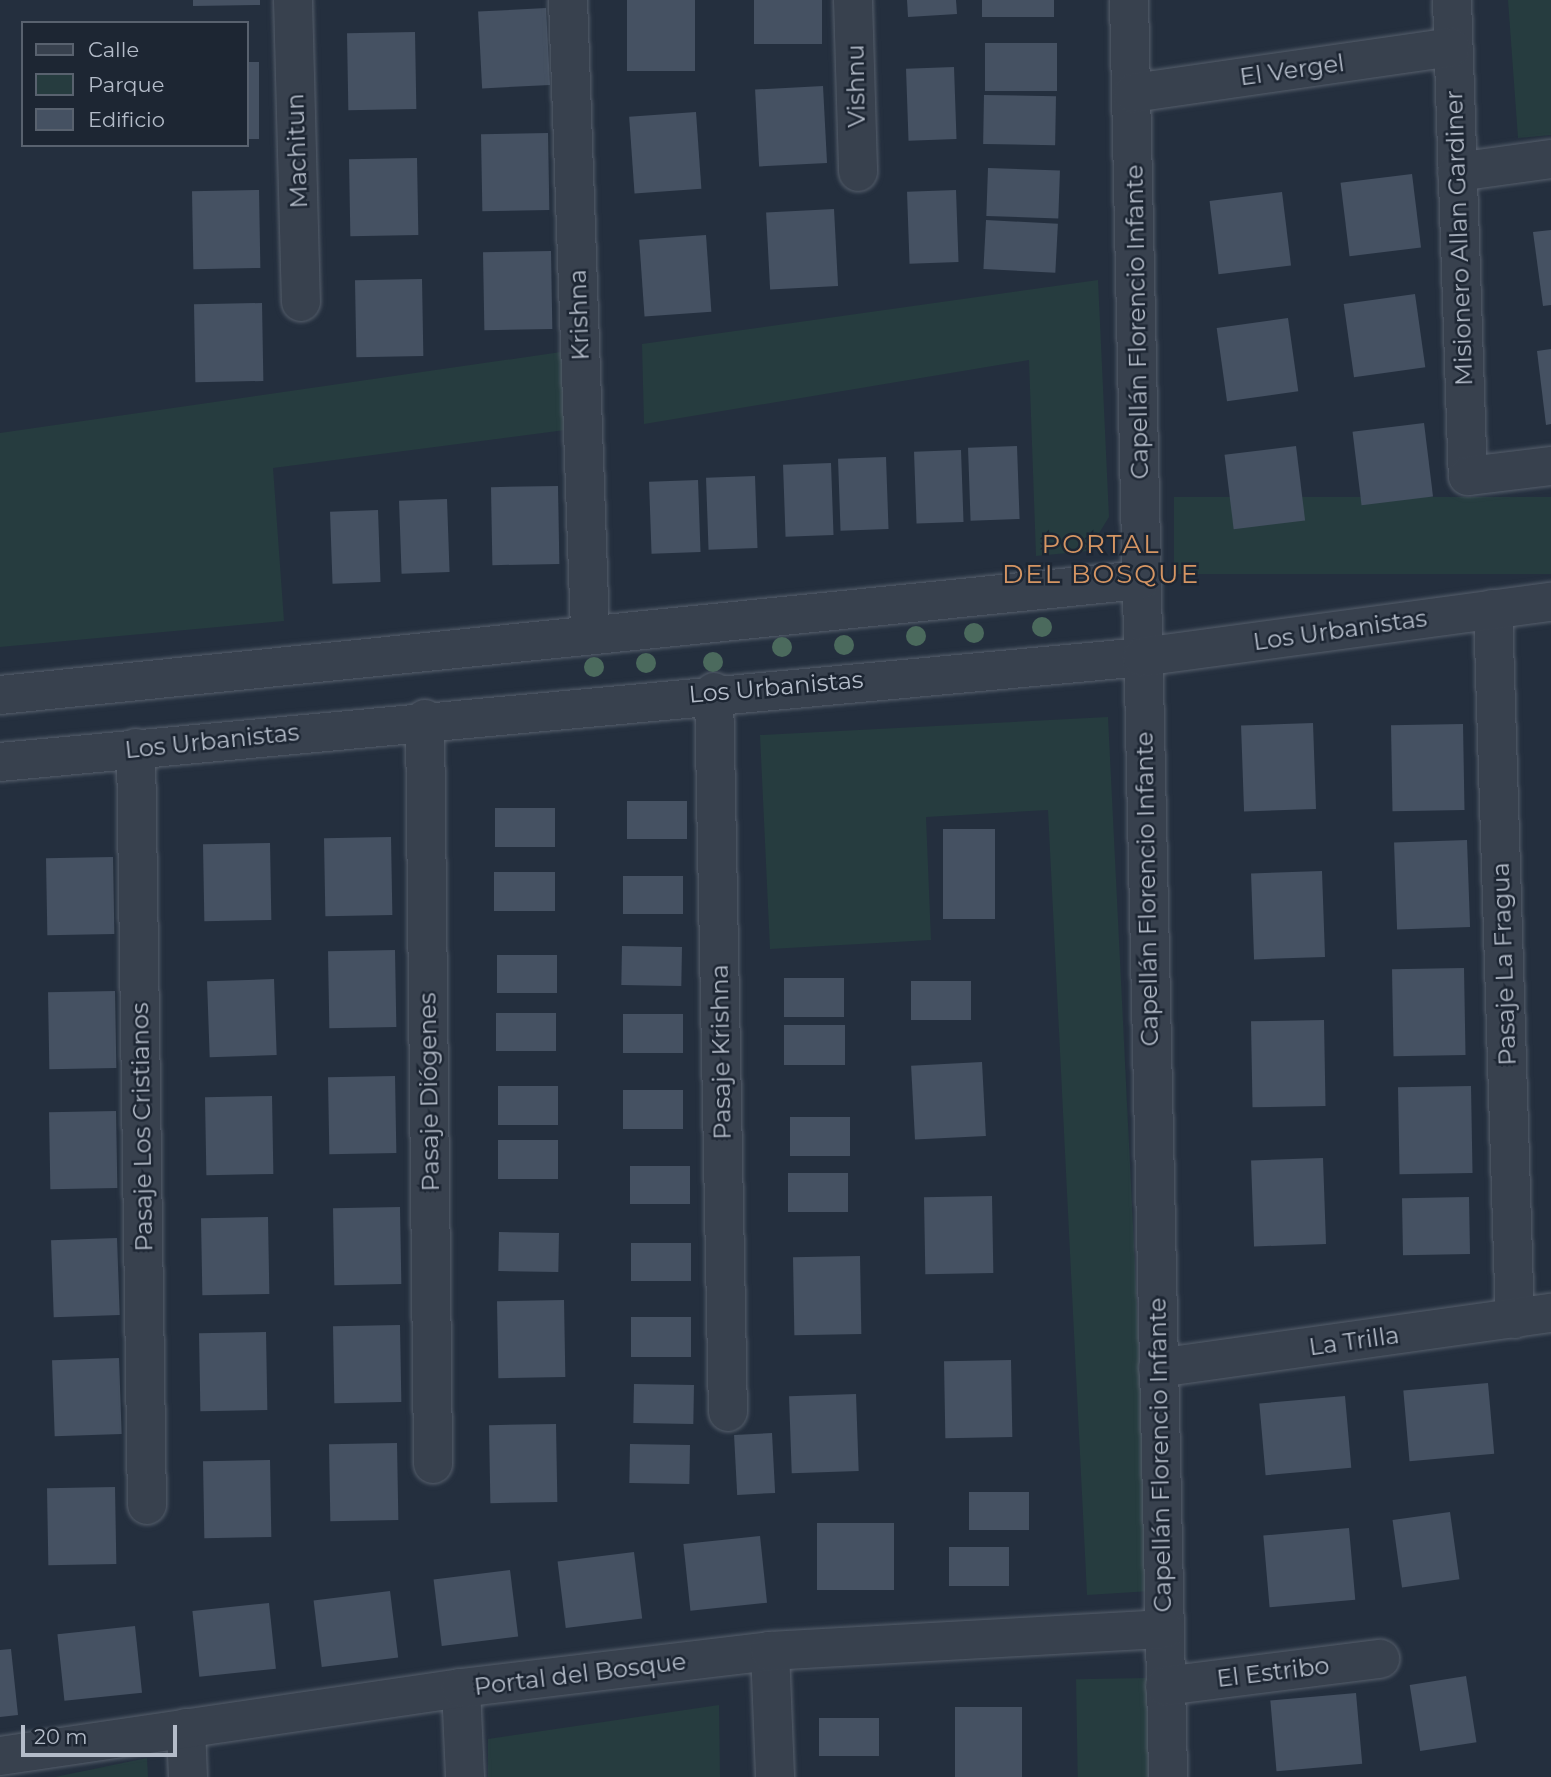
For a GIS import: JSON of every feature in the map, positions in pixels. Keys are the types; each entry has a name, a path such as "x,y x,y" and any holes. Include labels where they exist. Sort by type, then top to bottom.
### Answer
{"street":[{"name":"Machitun","path":"293,0 301,302"},
{"name":"Krishna","path":"568,0 590,631"},
{"name":"Vishnu","path":"853,0 858,172"},
{"name":"Capellán Florencio Infante","path":"1129,0 1168,1777"},
{"name":"Misionero Allan Gardiner","path":"1452,0 1451,47 1468,477 1551,466"},
{"name":"El Vergel","path":"1133,93 1451,47"},
{"path":"1457,172 1551,159"},
{"path":"0,695 590,631 1141,580"},
{"name":"Los Urbanistas","path":"0,762 714,692 1142,657 1551,601"},
{"name":"Pasaje La Fragua","path":"1493,608 1533,1316"},
{"name":"Pasaje Krishna","path":"714,692 728,1412"},
{"name":"Pasaje Diógenes","path":"425,719 433,1464"},
{"name":"Pasaje Los Cristianos","path":"136,748 147,1505"},
{"name":"La Trilla","path":"1157,1368 1533,1316"},
{"name":"Portal del Bosque","path":"0,1756 461,1688 770,1651 1164,1629"},
{"path":"770,1651 775,1777"},
{"name":"El Estribo","path":"1165,1686 1380,1659"},
{"path":"461,1688 465,1777"},
{"path":"186,1728 188,1777"}],"green space":[{"path":"1508,0 1551,0 1551,135 1518,138"},
{"path":"1098,280 1109,517 1088,551 1036,556 1029,360 644,424 642,344"},
{"path":"561,352 573,429 273,468 284,621 0,647 0,433"},
{"path":"1174,497 1551,497 1551,574 1174,574"},
{"path":"1108,717 1151,1591 1087,1595 1048,810 926,817 931,940 770,949 760,735"},
{"path":"1147,1678 1149,1777 1078,1777 1076,1679"},
{"path":"719,1705 720,1777 488,1777 488,1739"},
{"path":"147,1758 148,1777 55,1777"}],"building":[{"path":"193,0 260,0 260,5 193,6"},
{"path":"627,0 695,0 695,71 627,71"},
{"path":"754,0 822,0 822,44 754,44"},
{"path":"907,0 956,0 957,14 908,17"},
{"path":"982,0 1054,0 1054,17 982,17"},
{"path":"546,8 550,85 482,88 478,12"},
{"path":"415,32 416,109 348,110 347,33"},
{"path":"985,43 1057,43 1057,91 985,91"},
{"path":"248,62 259,62 259,139 248,139"},
{"path":"954,67 957,139 909,141 906,69"},
{"path":"823,86 827,163 759,166 755,90"},
{"path":"984,95 1056,96 1055,145 983,144"},
{"path":"696,112 701,189 635,193 629,117"},
{"path":"548,133 549,210 482,211 481,134"},
{"path":"417,158 418,235 350,236 349,159"},
{"path":"988,168 1060,171 1058,218 986,216"},
{"path":"1412,174 1421,247 1350,256 1341,183"},
{"path":"259,190 260,268 193,269 192,191"},
{"path":"956,190 959,262 910,264 907,192"},
{"path":"1282,192 1291,265 1219,274 1210,201"},
{"path":"834,209 838,286 770,289 766,213"},
{"path":"986,220 1058,224 1055,273 983,269"},
{"path":"1551,230 1551,305 1543,306 1533,232"},
{"path":"706,235 711,312 645,316 639,240"},
{"path":"551,251 552,329 484,330 483,252"},
{"path":"422,279 423,356 356,357 355,280"},
{"path":"1415,294 1425,367 1354,377 1344,304"},
{"path":"262,303 263,381 195,382 194,304"},
{"path":"1288,318 1298,391 1227,401 1217,328"},
{"path":"1551,349 1551,424 1546,425 1537,351"},
{"path":"1424,423 1433,496 1362,505 1353,432"},
{"path":"1017,446 1020,519 971,521 968,448"},
{"path":"1296,446 1305,520 1234,529 1225,455"},
{"path":"961,450 964,522 917,524 914,452"},
{"path":"886,457 889,529 841,531 838,459"},
{"path":"831,463 834,535 786,537 783,465"},
{"path":"755,476 758,548 709,550 706,478"},
{"path":"698,480 701,552 652,554 649,482"},
{"path":"558,486 559,564 492,565 491,487"},
{"path":"447,499 450,572 402,574 399,501"},
{"path":"378,510 381,582 333,584 330,512"},
{"path":"1313,723 1316,809 1244,811 1241,726"},
{"path":"1463,724 1465,810 1393,811 1391,725"},
{"path":"627,801 687,801 687,839 627,839"},
{"path":"495,808 555,808 555,847 495,847"},
{"path":"943,829 995,829 995,919 943,919"},
{"path":"391,837 392,915 325,916 324,838"},
{"path":"1467,840 1470,927 1397,929 1394,843"},
{"path":"270,843 271,920 204,921 203,844"},
{"path":"113,857 114,934 47,935 46,858"},
{"path":"1322,871 1325,957 1254,959 1251,873"},
{"path":"494,872 555,872 555,911 494,911"},
{"path":"623,876 683,876 683,914 623,914"},
{"path":"622,946 682,947 681,986 621,985"},
{"path":"395,950 396,1027 329,1028 328,951"},
{"path":"497,955 557,955 557,993 497,993"},
{"path":"1464,968 1466,1055 1394,1056 1392,969"},
{"path":"784,978 844,978 844,1017 784,1017"},
{"path":"274,979 277,1055 210,1057 207,981"},
{"path":"911,981 971,981 971,1020 911,1020"},
{"path":"115,991 116,1068 49,1069 48,992"},
{"path":"496,1013 556,1013 556,1051 496,1051"},
{"path":"623,1014 683,1014 683,1053 623,1053"},
{"path":"1324,1020 1326,1106 1253,1107 1251,1021"},
{"path":"784,1025 845,1025 845,1065 784,1065"},
{"path":"982,1062 986,1136 915,1140 911,1066"},
{"path":"395,1076 396,1153 329,1154 328,1077"},
{"path":"498,1086 558,1086 558,1125 498,1125"},
{"path":"1471,1086 1473,1173 1400,1174 1398,1087"},
{"path":"623,1090 683,1090 683,1129 623,1129"},
{"path":"272,1096 273,1174 206,1175 205,1097"},
{"path":"116,1111 117,1188 50,1189 49,1112"},
{"path":"790,1117 850,1117 850,1156 790,1156"},
{"path":"498,1140 558,1140 558,1179 498,1179"},
{"path":"1323,1158 1326,1244 1254,1246 1251,1161"},
{"path":"630,1166 690,1166 690,1204 630,1204"},
{"path":"788,1173 848,1173 848,1212 788,1212"},
{"path":"992,1196 993,1273 925,1274 924,1197"},
{"path":"1469,1197 1470,1254 1403,1255 1402,1198"},
{"path":"400,1207 401,1284 334,1285 333,1208"},
{"path":"268,1217 269,1294 202,1295 201,1218"},
{"path":"499,1232 559,1233 558,1272 498,1271"},
{"path":"117,1238 120,1315 54,1317 51,1240"},
{"path":"631,1243 691,1243 691,1281 631,1281"},
{"path":"860,1256 861,1334 794,1335 793,1257"},
{"path":"564,1300 565,1377 498,1378 497,1301"},
{"path":"631,1317 691,1317 691,1357 631,1357"},
{"path":"400,1325 401,1402 334,1403 333,1326"},
{"path":"266,1332 267,1410 200,1411 199,1333"},
{"path":"119,1358 122,1434 55,1436 52,1360"},
{"path":"1011,1360 1012,1437 945,1438 944,1361"},
{"path":"1488,1383 1494,1454 1410,1461 1403,1390"},
{"path":"634,1384 694,1385 693,1424 633,1423"},
{"path":"856,1394 859,1471 792,1473 789,1396"},
{"path":"1345,1396 1351,1468 1266,1475 1259,1403"},
{"path":"556,1424 557,1502 490,1503 489,1425"},
{"path":"772,1433 775,1493 737,1495 734,1435"},
{"path":"397,1443 398,1520 330,1521 329,1444"},
{"path":"630,1444 690,1445 689,1484 629,1483"},
{"path":"270,1460 271,1537 204,1538 203,1461"},
{"path":"115,1487 116,1564 48,1565 47,1488"},
{"path":"969,1492 1029,1492 1029,1530 969,1530"},
{"path":"1450,1512 1459,1579 1402,1587 1393,1520"},
{"path":"817,1523 894,1523 894,1590 817,1590"},
{"path":"1349,1528 1355,1600 1270,1607 1263,1535"},
{"path":"760,1536 767,1603 690,1611 683,1544"},
{"path":"949,1547 1009,1547 1009,1586 949,1586"},
{"path":"634,1552 642,1619 566,1628 558,1561"},
{"path":"510,1570 518,1637 442,1646 434,1579"},
{"path":"390,1591 398,1658 322,1667 314,1600"},
{"path":"269,1603 276,1669 199,1677 192,1611"},
{"path":"135,1626 142,1693 64,1701 57,1634"},
{"path":"11,1649 18,1715 0,1717 0,1650"},
{"path":"1466,1676 1476,1742 1420,1751 1410,1685"},
{"path":"1356,1693 1362,1764 1277,1771 1270,1700"},
{"path":"955,1707 1022,1707 1022,1777 955,1777"},
{"path":"819,1718 879,1718 879,1756 819,1756"}],"district":[{"name":"PORTAL DEL BOSQUE","path":"1101,560"}]}
